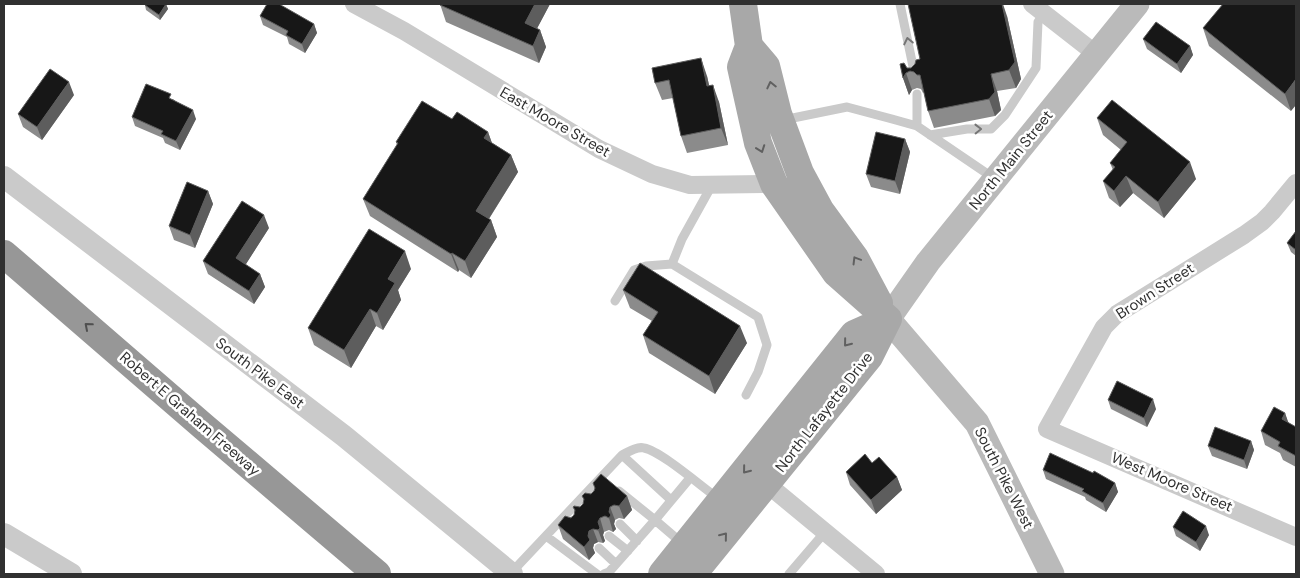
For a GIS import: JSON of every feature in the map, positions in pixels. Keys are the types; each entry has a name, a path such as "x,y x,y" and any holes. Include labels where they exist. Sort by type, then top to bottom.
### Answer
{"highway":[{"name":"Robert E Graham Freeway","path":"4,254 200,433"},
{"name":"Robert E Graham Freeway","path":"4,278 200,433 280,501 377,574"},
{"name":"Robert E Graham Freeway","path":"280,501 354,574"}],"main road":[{"path":"743,4 745,57 758,143 774,184 836,273 888,319"},
{"name":"North Main Street","path":"888,319 928,262 1136,4"},
{"path":"745,57 766,66 780,120 800,173 820,210 855,258 888,319"},
{"path":"662,574 854,334 888,319"},
{"name":"North Lafayette Drive","path":"693,574 870,357 888,319"},
{"name":"South Pike West","path":"888,319 978,423 1052,574"}],"street":[{"name":"East Moore Street","path":"354,4 404,31 599,149 652,174 690,185 774,184"},
{"path":"1038,8 1096,54"},
{"name":"South Pike East","path":"4,177 344,436 512,574"},
{"name":"Brown Street","path":"1047,429 1104,327 1117,314 1256,226 1272,212 1296,183"},
{"name":"West Moore Street","path":"1047,429 1296,537"},
{"path":"767,484 876,574"},
{"path":"4,534 71,574"}],"lane":[{"path":"900,4 916,79"},
{"path":"930,135 967,129 991,129 1005,115 1036,68 1038,8"},
{"path":"917,94 917,126"},
{"path":"780,120 847,108 917,126 995,179"},
{"path":"672,264 682,238 712,184"},
{"path":"615,301 634,270 646,266 672,264 758,317 767,345 758,372 746,395"},
{"path":"512,574 546,536 567,518 574,506 622,455 635,449 643,447 662,457 721,501"},
{"path":"622,455 671,500"},
{"path":"602,476 685,546"},
{"path":"604,574 609,572 637,541 690,478"},
{"path":"586,494 594,501"},
{"path":"574,506 583,514"},
{"path":"620,524 637,541"},
{"path":"789,574 825,532"},
{"path":"546,536 597,574"},
{"path":"609,536 628,551"},
{"path":"599,548 616,564"}],"building":[{"path":"146,4 166,4 159,15"},
{"path":"267,4 279,4 314,24 302,44 286,35 288,31 260,16"},
{"path":"440,4 535,4 525,23 540,30 533,46"},
{"path":"908,4 1002,4 1015,62 1009,70 991,74 995,92 989,99 928,111 920,75 910,71 903,78 900,64 904,63 907,68 911,68 916,60 920,59"},
{"path":"1223,4 1296,4 1296,79 1285,94 1203,28"},
{"path":"1156,22 1190,46 1177,64 1143,39"},
{"path":"701,58 707,86 713,85 721,128 681,136 669,80 655,83 652,68"},
{"path":"50,69 69,82 37,127 18,114"},
{"path":"146,84 171,94 169,98 193,110 176,141 161,134 163,131 132,117"},
{"path":"1112,100 1190,162 1158,202 1126,176 1114,191 1103,181 1115,167 1110,163 1127,142 1097,118"},
{"path":"422,101 452,119 457,112 488,132 484,138 511,155 476,211 491,220 465,261 363,199"},
{"path":"876,132 905,139 895,181 866,174"},
{"path":"187,182 208,191 190,235 169,226"},
{"path":"242,201 264,215 236,258 260,274 249,291 203,261"},
{"path":"369,229 405,251 388,279 395,283 377,313 370,309 344,350 308,328"},
{"path":"1296,231 1296,250 1287,243"},
{"path":"640,263 740,326 709,376 643,335 658,312 623,290"},
{"path":"1117,381 1153,399 1144,418 1108,400"},
{"path":"1274,407 1285,413 1282,419 1296,427 1296,456 1278,446 1280,442 1261,431"},
{"path":"1215,427 1251,441 1244,460 1208,446"},
{"path":"1050,453 1093,473 1094,471 1115,483 1103,503 1082,491 1084,489 1043,470"},
{"path":"865,454 872,463 879,457 897,477 871,500 846,472"},
{"path":"601,474 627,496 619,506 614,505 610,507 609,512 611,515 609,518 605,516 600,518 598,522 600,528 598,530 593,529 589,531 588,536 590,540 584,547 558,525 565,516 571,518 574,515 575,510 573,507 580,507 583,504 584,499 582,496 585,493 591,494 594,491 593,483"},
{"path":"1183,511 1206,526 1196,542 1173,527"}]}
